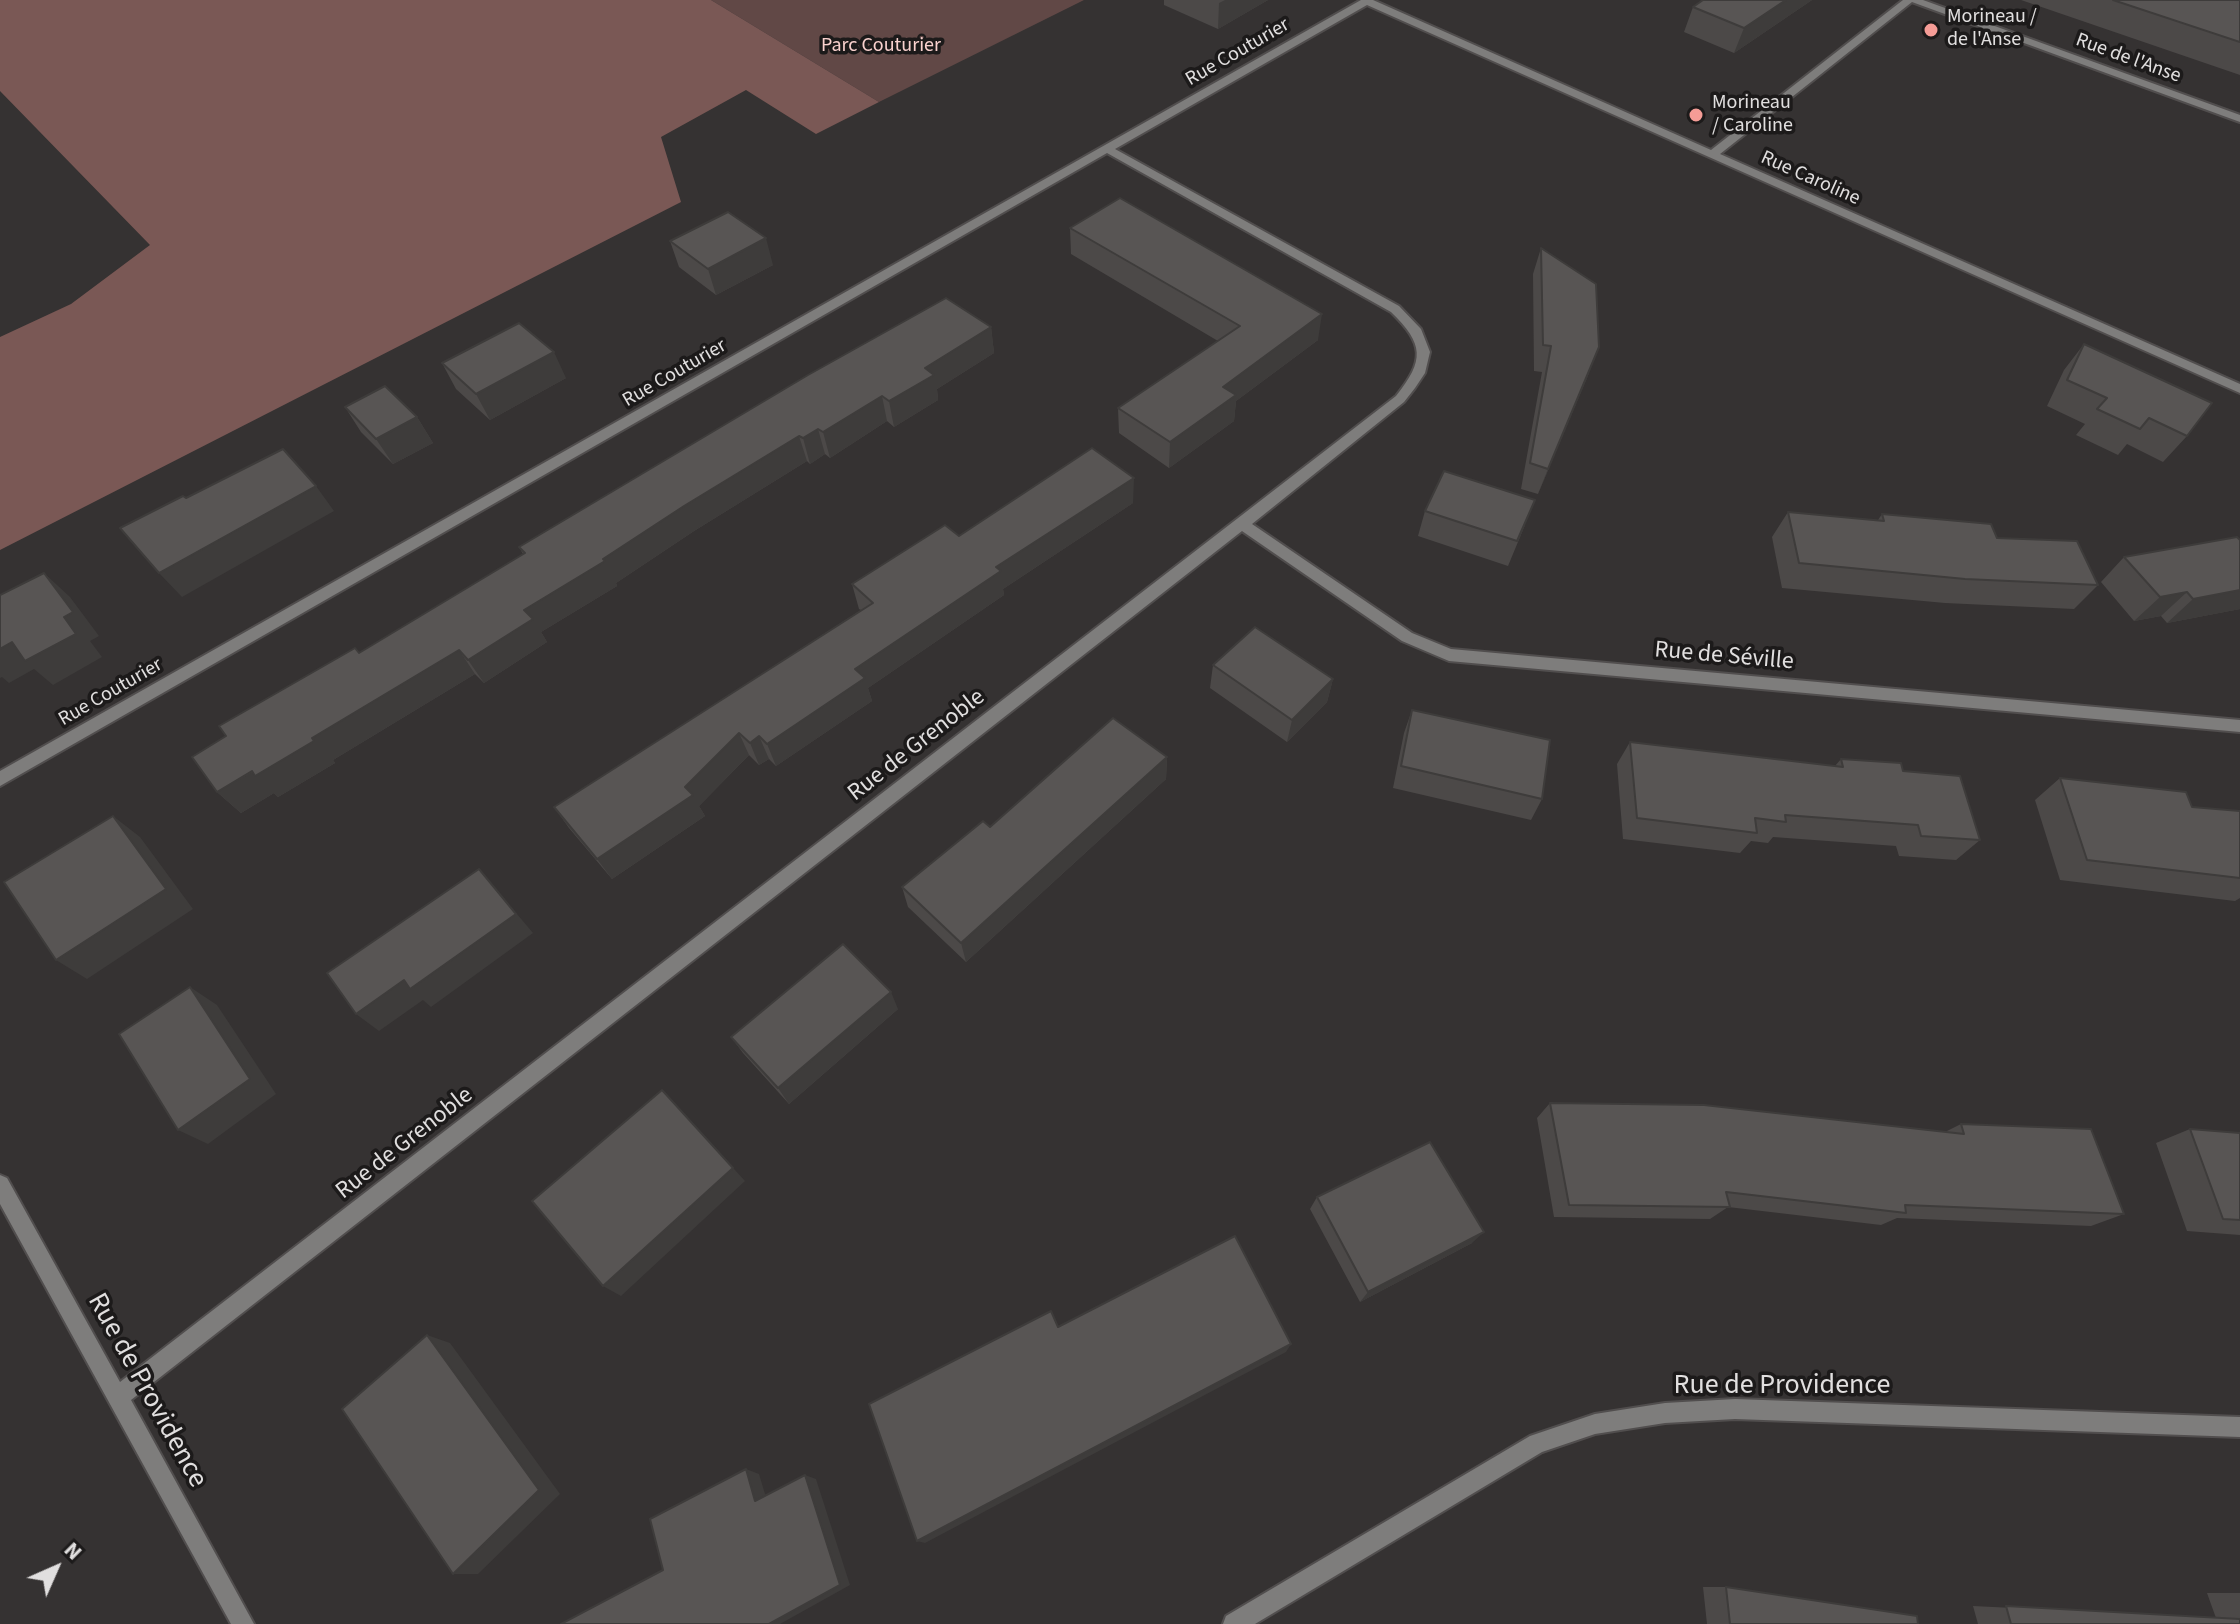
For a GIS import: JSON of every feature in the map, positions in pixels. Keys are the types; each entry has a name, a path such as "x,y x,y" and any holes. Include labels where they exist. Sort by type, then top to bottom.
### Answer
{"street":[{"name":"Rue de l'Anse","path":"1911,0 2240,119"},
{"path":"1712,155 1911,0"},
{"name":"Rue Caroline","path":"1367,1 2240,389"},
{"name":"Rue Couturier","path":"0,779 1367,1"},
{"name":"Rue de Grenoble","path":"118,1397 1400,399 1422,369 1425,350 1418,330 1395,309 1109,150"},
{"name":"Rue de Séville","path":"1242,524 1407,637 1449,655 2240,726"},
{"name":"Rue de Providence","path":"0,1185 243,1624"},
{"name":"Rue de Providence","path":"1234,1624 1537,1443 1595,1424 1665,1413 1735,1409 2240,1427"}],"green space":[{"name":"Parc Couturier","path":"711,0 1084,0 879,102"}],"shaded area":[{"path":"0,0 711,0 879,102 816,134 746,90 661,137 681,202 0,550 0,337 71,304 150,245 0,91"}],"building":[{"path":"1703,0 1786,0 1744,28 1693,7"},
{"path":"2113,0 2240,0 2240,42"},
{"path":"1120,198 1322,314 1223,387 1236,395 1170,442 1118,408 1240,326 1070,228"},
{"path":"728,212 766,238 708,269 670,241"},
{"path":"1541,248 1596,284 1599,347 1548,469 1530,463 1551,346 1543,345"},
{"path":"946,298 991,327 925,368 934,375 889,401 882,396 823,432 818,429 803,438 799,436 684,506 603,559 605,561 524,610 533,619 468,660 459,650 255,776 252,771 217,792 192,757 226,736 219,726 355,648 359,653 525,553 519,547 808,375"},
{"path":"519,323 554,352 476,394 442,363"},
{"path":"2084,344 2212,403 2187,436 2149,418 2140,429 2097,409 2107,398 2067,380"},
{"path":"385,386 417,417 376,439 345,407"},
{"path":"1092,448 1134,478 996,567 1001,571 855,669 865,678 767,744 759,736 750,743 739,733 685,787 693,795 597,859 554,807 873,603 852,584 945,525 959,536"},
{"path":"283,449 316,486 159,573 120,528 183,496 186,498"},
{"path":"1444,471 1535,500 1517,541 1425,511"},
{"path":"1788,512 1884,521 1882,514 1991,524 1997,538 2077,541 2098,585 1965,579 1799,563"},
{"path":"2237,537 2240,540 2240,590 2193,599 2187,592 2160,597 2124,557"},
{"path":"44,573 73,612 64,617 76,634 25,661 12,642 0,649 0,595"},
{"path":"1255,627 1333,679 1292,720 1213,665"},
{"path":"1412,710 1550,740 1542,799 1401,766"},
{"path":"1113,718 1167,757 961,943 902,887 983,821 990,827"},
{"path":"1630,742 1843,767 1841,759 1901,763 1903,771 1960,776 1980,840 1921,836 1918,825 1785,815 1786,822 1755,818 1757,833 1637,818"},
{"path":"2060,778 2186,792 2192,807 2240,811 2240,878 2087,860"},
{"path":"113,816 166,889 56,960 4,882"},
{"path":"479,869 516,914 410,989 404,980 356,1014 327,973"},
{"path":"843,944 891,992 778,1088 731,1037"},
{"path":"190,987 250,1079 178,1130 119,1034"},
{"path":"662,1090 733,1168 603,1286 532,1201"},
{"path":"1550,1103 1704,1105 1964,1134 1961,1124 2091,1129 2124,1214 1905,1205 1906,1213 1726,1192 1730,1207 1569,1205"},
{"path":"2190,1129 2240,1133 2240,1220 2223,1219"},
{"path":"1430,1142 1484,1232 1368,1292 1317,1197"},
{"path":"1235,1236 1291,1344 917,1541 869,1404 1051,1311 1058,1327"},
{"path":"427,1335 539,1490 453,1574 342,1409"},
{"path":"746,1469 755,1501 805,1475 840,1585 769,1624 561,1624 663,1570 650,1519"},
{"path":"1726,1587 1917,1616 1918,1624 1730,1624"},
{"path":"2006,1606 2240,1619 2240,1624 2011,1624"}],"place":[{"name":"Morineau / de l'Anse","path":"1931,30"},
{"name":"Morineau / Caroline","path":"1696,115"}]}
